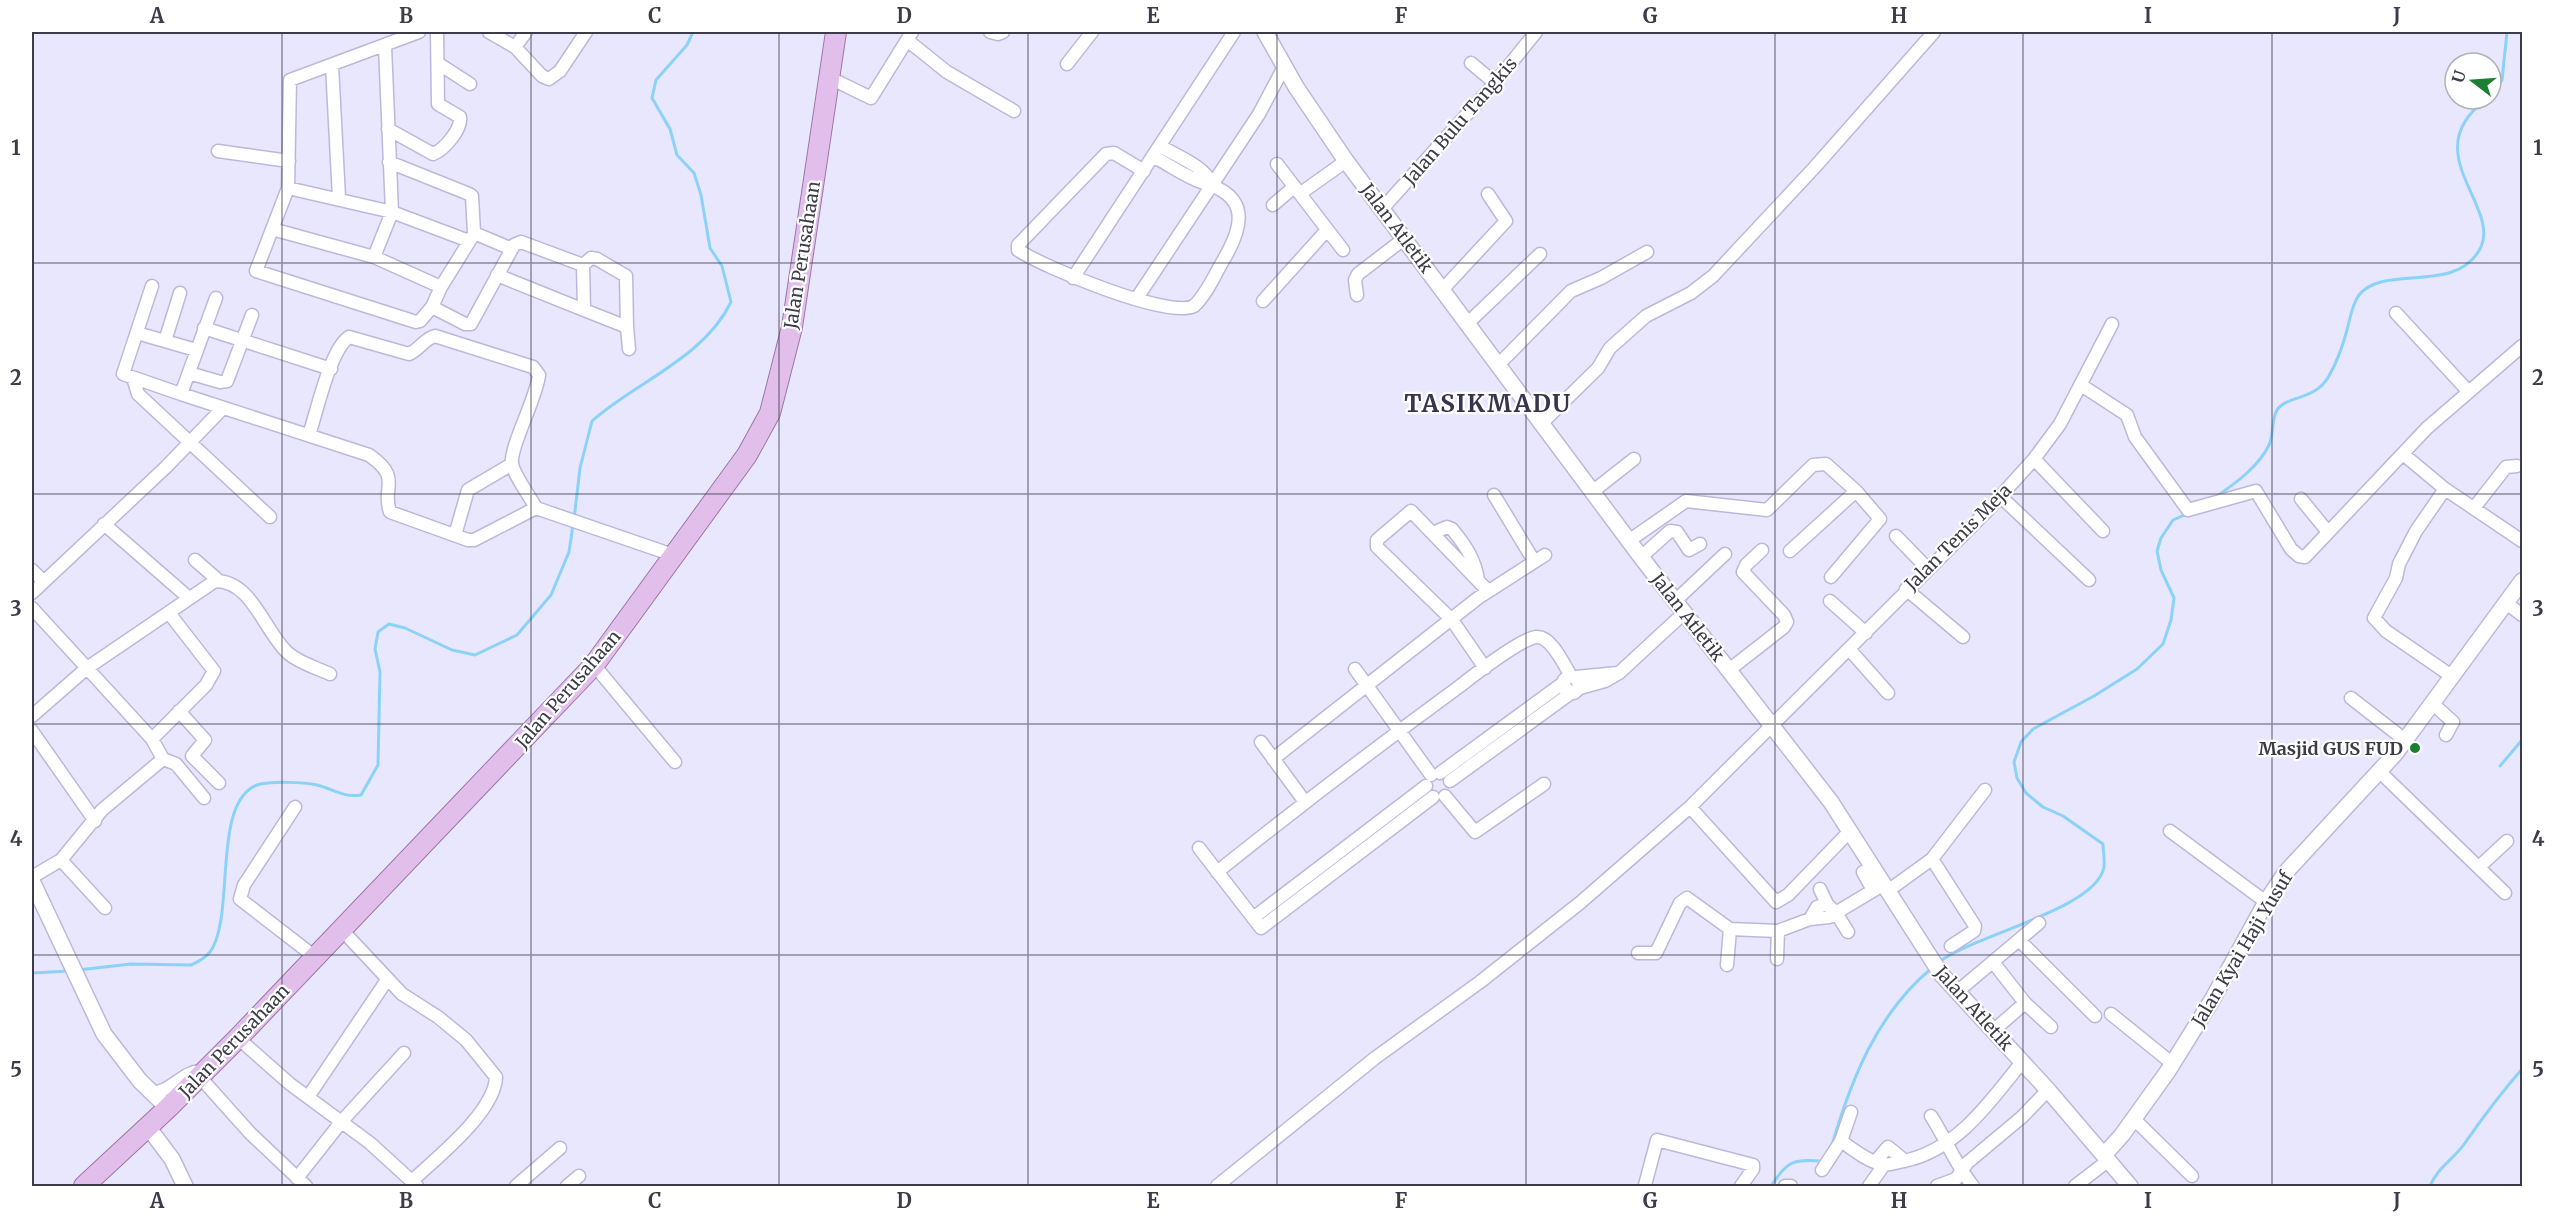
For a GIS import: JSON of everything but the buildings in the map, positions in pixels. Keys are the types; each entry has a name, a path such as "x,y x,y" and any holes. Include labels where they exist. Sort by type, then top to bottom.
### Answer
{"main road":[{"name":"Jalan Perusahaan","path":"84,1186 168,1108 238,1038 594,665 741,464 770,413 792,327 828,77 837,32"}],"street":[{"path":"389,162 472,196 476,225 472,237 441,287 432,307 418,322 256,271 256,265 288,188 290,80 419,32"},
{"path":"388,129 433,154 439,152 461,122 460,117 438,104 437,32"},
{"path":"489,32 516,47 542,76 549,79 560,71 586,32"},
{"path":"516,47 526,32"},
{"path":"990,32 998,34 1003,32"},
{"path":"1067,64 1092,32"},
{"path":"1073,278 1234,32"},
{"name":"Jalan Atletik","path":"1265,32 1296,87 1346,161 1469,322 1641,557 1823,790 1850,831 1882,888 1941,974 2048,1090 2130,1186"},
{"name":"Jalan Bulu Tangkis","path":"1383,208 1495,83 1536,32"},
{"path":"1542,423 1598,368 1610,348 1646,316 1691,293 1713,276 1814,168 1934,32"},
{"path":"828,77 870,99 910,35 947,72 1014,111"},
{"path":"374,257 392,212 385,46"},
{"path":"1471,63 1495,83"},
{"path":"439,64 470,84"},
{"path":"332,65 339,198"},
{"path":"1137,298 1259,114 1285,65"},
{"path":"218,151 289,161"},
{"path":"1144,171 1114,153 1106,154 1018,245 1019,251 1073,278 1137,298 1187,309 1197,303 1239,227 1239,216 1233,202 1198,168 1157,152"},
{"path":"1273,205 1346,161"},
{"path":"1278,164 1343,250"},
{"path":"288,188 392,212 512,249"},
{"path":"1443,288 1506,221 1488,194"},
{"path":"272,229 374,257 441,287"},
{"path":"1263,301 1327,230"},
{"path":"1357,295 1355,280 1358,274 1405,238"},
{"path":"432,307 465,324 471,324 512,249 520,242 584,265"},
{"path":"1499,364 1571,291 1601,278 1647,252"},
{"path":"1469,322 1540,254"},
{"path":"584,310 584,265 591,258 597,259 626,276 629,349"},
{"path":"497,275 627,327"},
{"path":"152,285 123,374 356,449 378,462 389,476 388,511 455,535 474,540 536,508"},
{"path":"165,341 180,293"},
{"path":"181,394 216,298"},
{"path":"2396,313 2468,391"},
{"path":"189,373 220,382 227,381 252,315"},
{"name":"Jalan Tenis Meja","path":"1216,1186 1375,1058 1480,982 1567,913 1690,807 1866,633 2034,459 2060,424 2112,324"},
{"path":"204,328 331,369"},
{"path":"137,333 196,350"},
{"path":"309,435 342,342 349,337 409,354 435,336 533,367 539,375 537,390 513,453 512,464 536,508 673,555"},
{"path":"2081,385 2127,415 2136,437 2186,508 2190,510 2254,490 2291,549 2299,556 2305,557 2403,454 2468,391 2523,346"},
{"path":"133,378 138,394 191,441 270,518"},
{"path":"32,593 223,408"},
{"path":"2403,454 2445,489 2523,541"},
{"path":"1592,492 1635,459"},
{"path":"2034,459 2103,531"},
{"path":"455,535 468,490 512,464"},
{"path":"1630,540 1686,501 1767,510 1812,465 1826,464 1856,491 1880,519 1831,577"},
{"path":"2474,508 2506,467 2517,466"},
{"path":"2445,489 2416,531 2399,564 2396,579 2374,618 2386,631 2453,677"},
{"path":"1790,551 1856,491"},
{"path":"1494,495 1534,561"},
{"path":"2000,496 2089,580"},
{"path":"2301,499 2328,532"},
{"path":"1485,668 1452,620 1376,544 1378,539 1409,511 1433,533 1447,527 1452,528 1471,554 1476,565 1478,580 1488,591"},
{"path":"104,524 189,598"},
{"path":"1641,557 1670,531 1677,532 1689,550 1700,544"},
{"path":"1896,536 1927,568"},
{"path":"1729,670 1784,627 1787,622 1784,615 1743,572 1746,565 1762,550"},
{"path":"1199,848 1261,928 1345,856 1572,683 1597,684 1619,673 1725,554"},
{"path":"1273,759 1488,591 1545,555"},
{"path":"195,560 219,581 230,585 250,600 289,654 330,674"},
{"path":"32,570 43,581"},
{"path":"32,716 87,668 169,613 207,584 219,581"},
{"name":"Jalan Kyai Haji Yusuf","path":"2107,1157 2173,1064 2212,1000 2266,902 2304,850 2379,771 2405,740 2523,581"},
{"path":"1906,589 1963,637"},
{"path":"1830,601 1866,633"},
{"path":"2506,603 2523,615"},
{"path":"32,608 152,739 163,759 176,764 204,798"},
{"path":"152,739 206,685 214,671 169,613"},
{"path":"1217,872 1398,731 1485,668 1530,639 1540,637 1547,640 1572,683"},
{"path":"1849,649 1888,693"},
{"path":"594,665 675,762"},
{"path":"1355,669 1398,731 1475,832 1544,784"},
{"path":"2351,698 2405,740"},
{"path":"2432,704 2453,722 2446,735"},
{"path":"179,711 205,740 192,756 219,783"},
{"path":"32,731 95,820"},
{"path":"1261,742 1305,802"},
{"path":"163,759 116,797 61,860 32,879 104,1034 151,1093 168,1108"},
{"path":"2379,771 2505,893"},
{"path":"1638,952 1656,953 1680,903 1687,898 1730,929 1778,931 1810,919 1823,919 1832,908 1882,888 1932,859 1985,790"},
{"path":"295,807 244,885 242,901 315,957"},
{"path":"1690,807 1776,902 1788,895 1850,831"},
{"path":"2170,831 2266,902"},
{"path":"2479,867 2508,841"},
{"path":"1253,918 1345,856"},
{"path":"1932,859 1975,926 1974,931 1951,946"},
{"path":"61,860 105,908"},
{"path":"1863,872 1882,888"},
{"path":"1820,889 1848,932"},
{"path":"1958,991 2039,923"},
{"path":"238,1038 308,1097 342,1121 415,1184 468,1130 495,1087 496,1077 466,1040 438,1017 402,994 341,929"},
{"path":"1727,965 1730,929"},
{"path":"1777,959 1778,931"},
{"path":"2019,940 2095,1016"},
{"path":"1993,962 2025,1003 2051,1027"},
{"path":"308,1097 387,980"},
{"path":"1994,1030 2025,1003"},
{"path":"2111,1014 2173,1064"},
{"path":"151,1093 162,1093 195,1071 202,1074 250,1133 301,1182 342,1121 404,1053"},
{"path":"1869,1186 1888,1148 1905,1161 1917,1158 1948,1142 1988,1105 2022,1062"},
{"path":"1937,1186 1955,1180 1960,1171 2022,1118 2048,1090"},
{"path":"1822,1170 1841,1141 1851,1112"},
{"path":"1931,1116 1948,1142 1960,1171 1974,1186"},
{"path":"2134,1119 2192,1176"},
{"path":"148,1127 172,1159 185,1186"},
{"path":"1648,1186 1657,1140 1753,1165 1753,1169 1741,1186"},
{"path":"1841,1141 1879,1164"},
{"path":"516,1186 560,1148"},
{"path":"2075,1186 2107,1157"},
{"path":"567,1186 579,1176"},
{"path":"1785,1186 1791,1186"}],"waterway":[{"path":"574,519 580,468 592,421 687,354 719,322 731,302 722,266 710,248 701,195 694,173 677,155 670,129 652,98 656,80 687,45 693,32"},
{"path":"2503,70 2507,32"},
{"path":"2217,496 2246,474 2265,453 2271,441 2277,410 2287,402 2316,390 2329,376 2340,353 2353,307 2359,295 2370,286 2385,281 2455,271 2470,262 2481,247 2484,231 2480,213 2458,158 2458,138 2467,119 2475,111"},
{"path":"1939,962 1956,952 2058,908 2080,896 2096,882 2104,867 2103,844 2063,816 2043,807 2026,793 2017,778 2014,762 2021,742 2033,729 2094,696 2137,669 2163,644 2171,620 2174,598 2161,570 2157,551 2161,538 2173,520 2189,513"},
{"path":"78,970 131,964 191,965 206,956 218,935 229,836 234,814 243,796 257,785 287,782 311,784 344,794 361,795 378,765 380,672 375,649 378,632 389,624 405,628 452,650 475,655 517,635 551,595 569,552 573,525"},
{"path":"2500,766 2522,740"},
{"path":"1832,1145 1848,1096 1868,1049 1896,1005 1932,968"},
{"path":"32,973 69,971"},
{"path":"2430,1186 2437,1174 2461,1149 2492,1105 2522,1069"},
{"path":"1771,1186 1791,1164 1802,1161 1821,1161 1824,1158"}],"place":[{"name":"Masjid GUS FUD","path":"2415,748"}],"district":[{"name":"TASIKMADU","path":"1488,403"}]}
